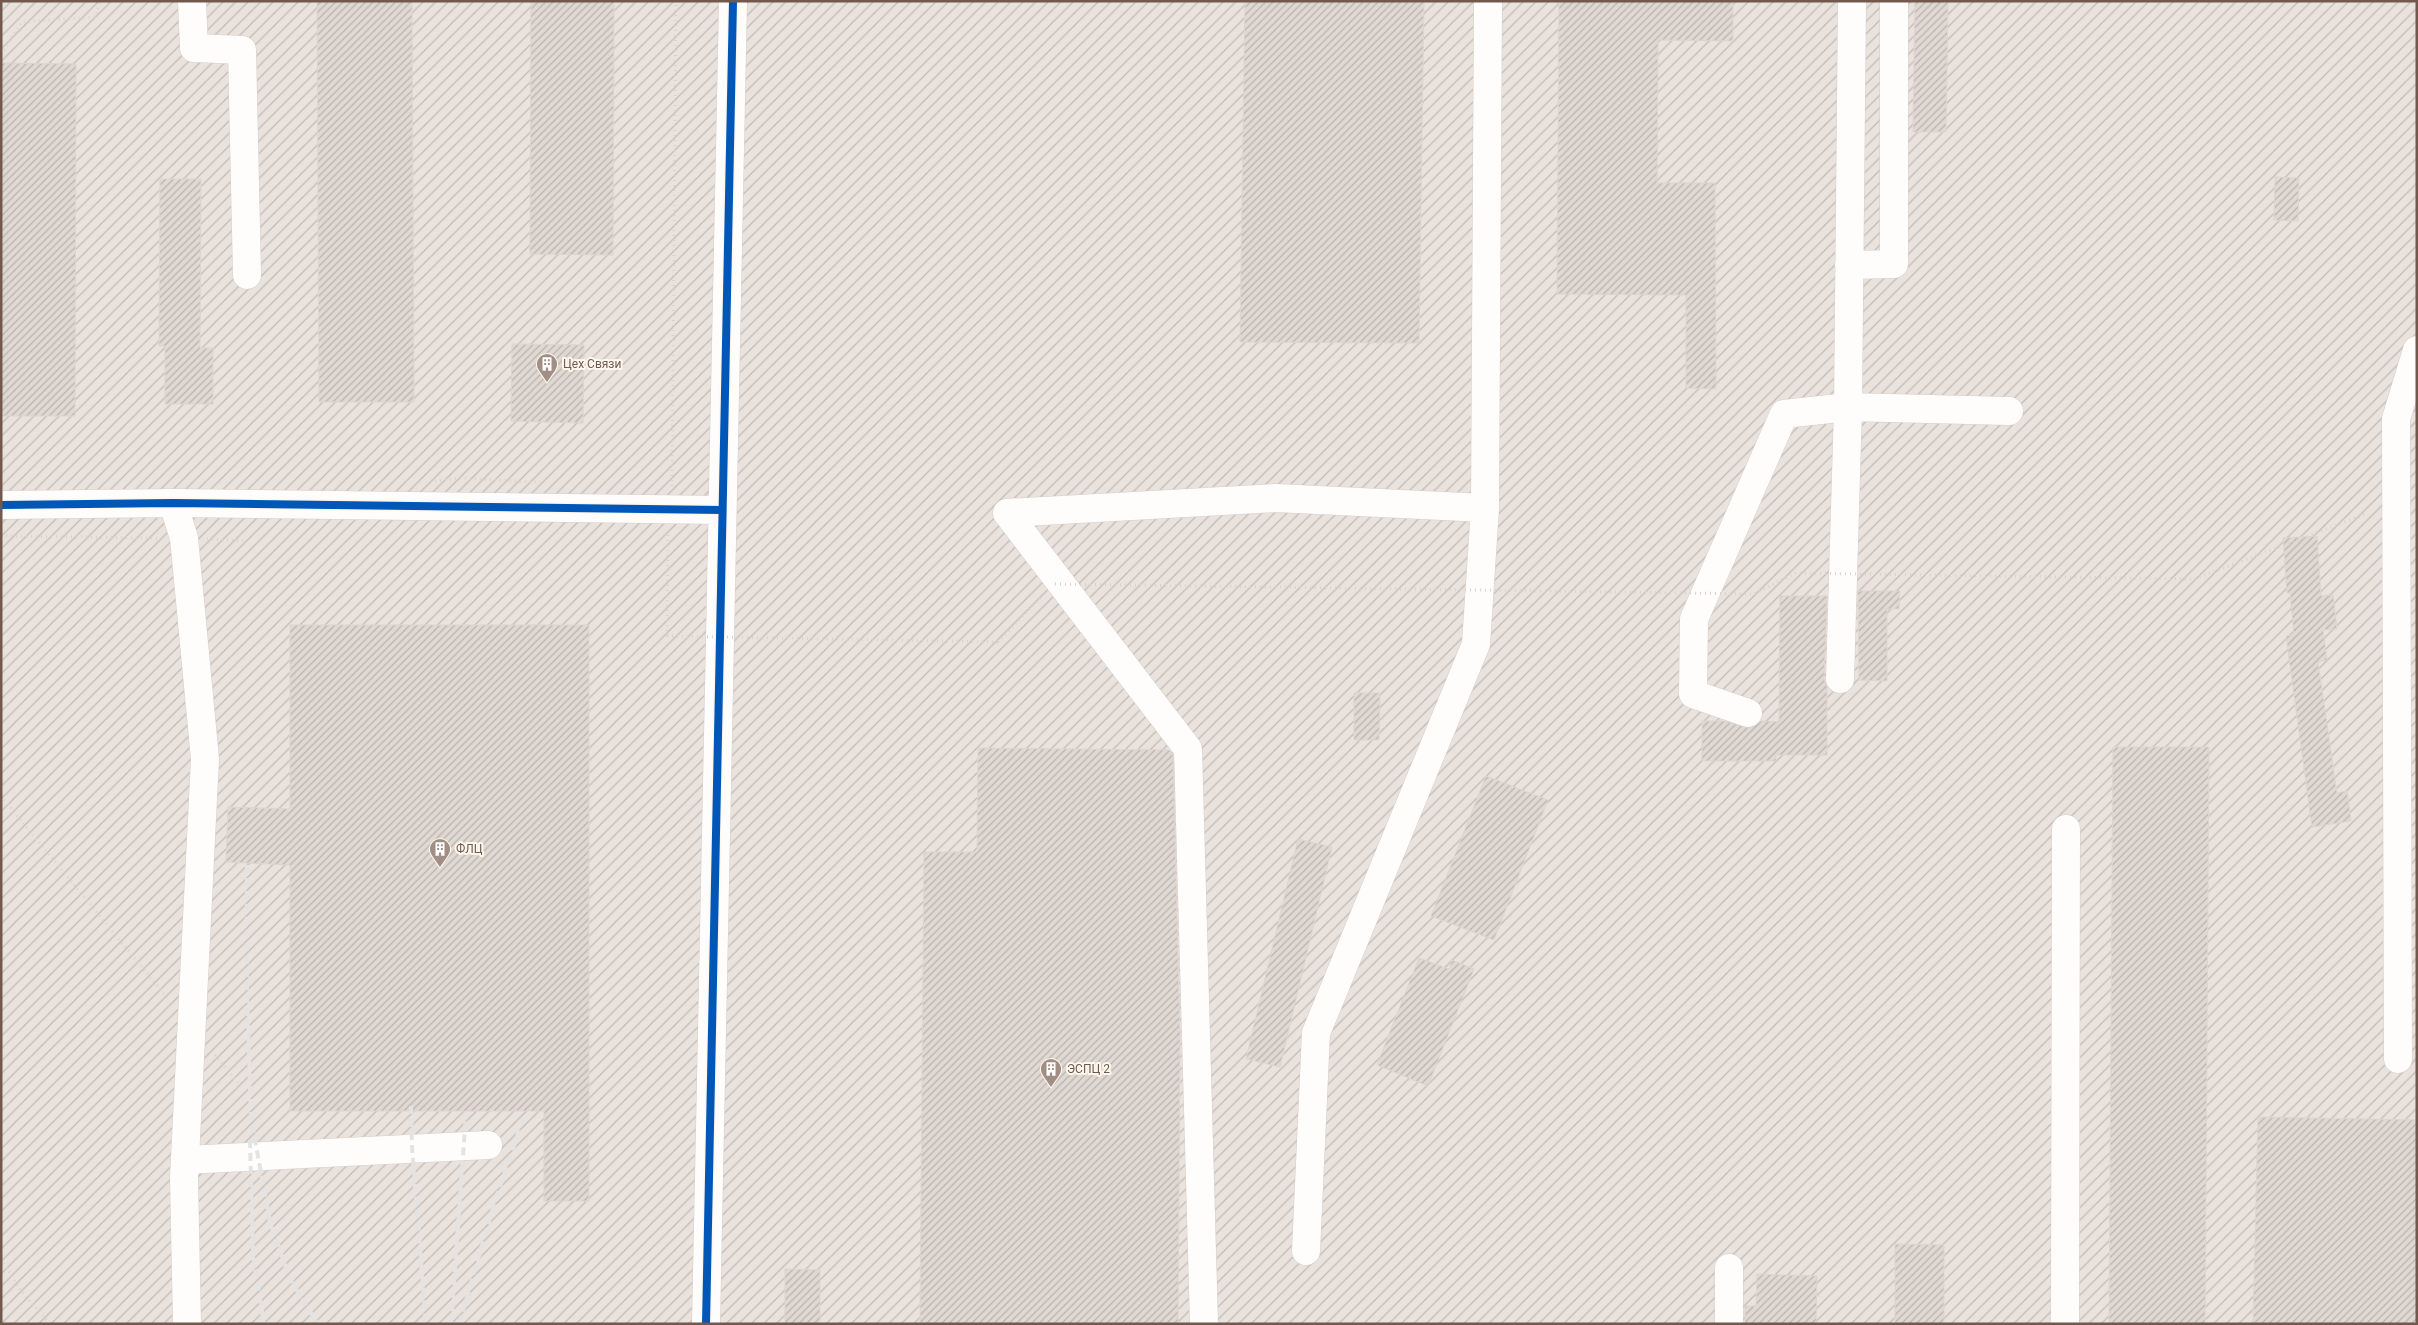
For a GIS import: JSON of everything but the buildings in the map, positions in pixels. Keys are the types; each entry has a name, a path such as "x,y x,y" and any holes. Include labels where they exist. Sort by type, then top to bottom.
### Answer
{"street":[{"path":"192,1 194,48 242,50 247,275"},
{"path":"706,1324 732,1"},
{"path":"1306,1251 1316,1033 1476,644 1485,508 1488,1"},
{"path":"1840,679 1848,407 1852,1"},
{"path":"1849,265 1894,264 1894,1"},
{"path":"2398,1059 2396,418 2417,350"},
{"path":"1748,713 1693,694 1694,619 1784,414 1848,407 2009,411"},
{"path":"1204,1324 1188,749 1007,512 1276,498 1485,508"},
{"path":"173,503 184,538 205,759 185,1160 187,1324"},
{"path":"1,505 173,503 722,510"},
{"path":"2065,1324 2066,829"},
{"path":"185,1160 488,1145"},
{"path":"1729,1268 1729,1324"}],"path":[{"path":"1,54 22,22 96,17 100,1"},
{"path":"676,1 672,487 669,509 667,636 998,642 1042,596"},
{"path":"1048,590 1055,584 1754,594 1796,573 2194,579 2366,514"},
{"path":"1,536 184,538 246,541"},
{"path":"1,796 240,1086"},
{"path":"1,1259 22,1292 50,1324"}],"shaded area":[{"path":"1,1 2417,1 2417,1324 1,1324"}],"railway":[{"path":"247,865 247,993 251,1118 270,1222 290,1279 318,1324"},
{"path":"411,1106 412,1147 426,1324"},
{"path":"459,1324 495,1201 525,1113"},
{"path":"451,1324 466,1114"},
{"path":"250,1140 253,1256 264,1324"}],"cycle path":[{"path":"706,1324 733,1"},
{"path":"1,505 173,503 722,510"}],"place":[{"name":"Цех Связи","path":"547,383"},
{"name":"ФЛЦ","path":"440,868"},
{"name":"ЭСПЦ 2","path":"1051,1088"}]}
